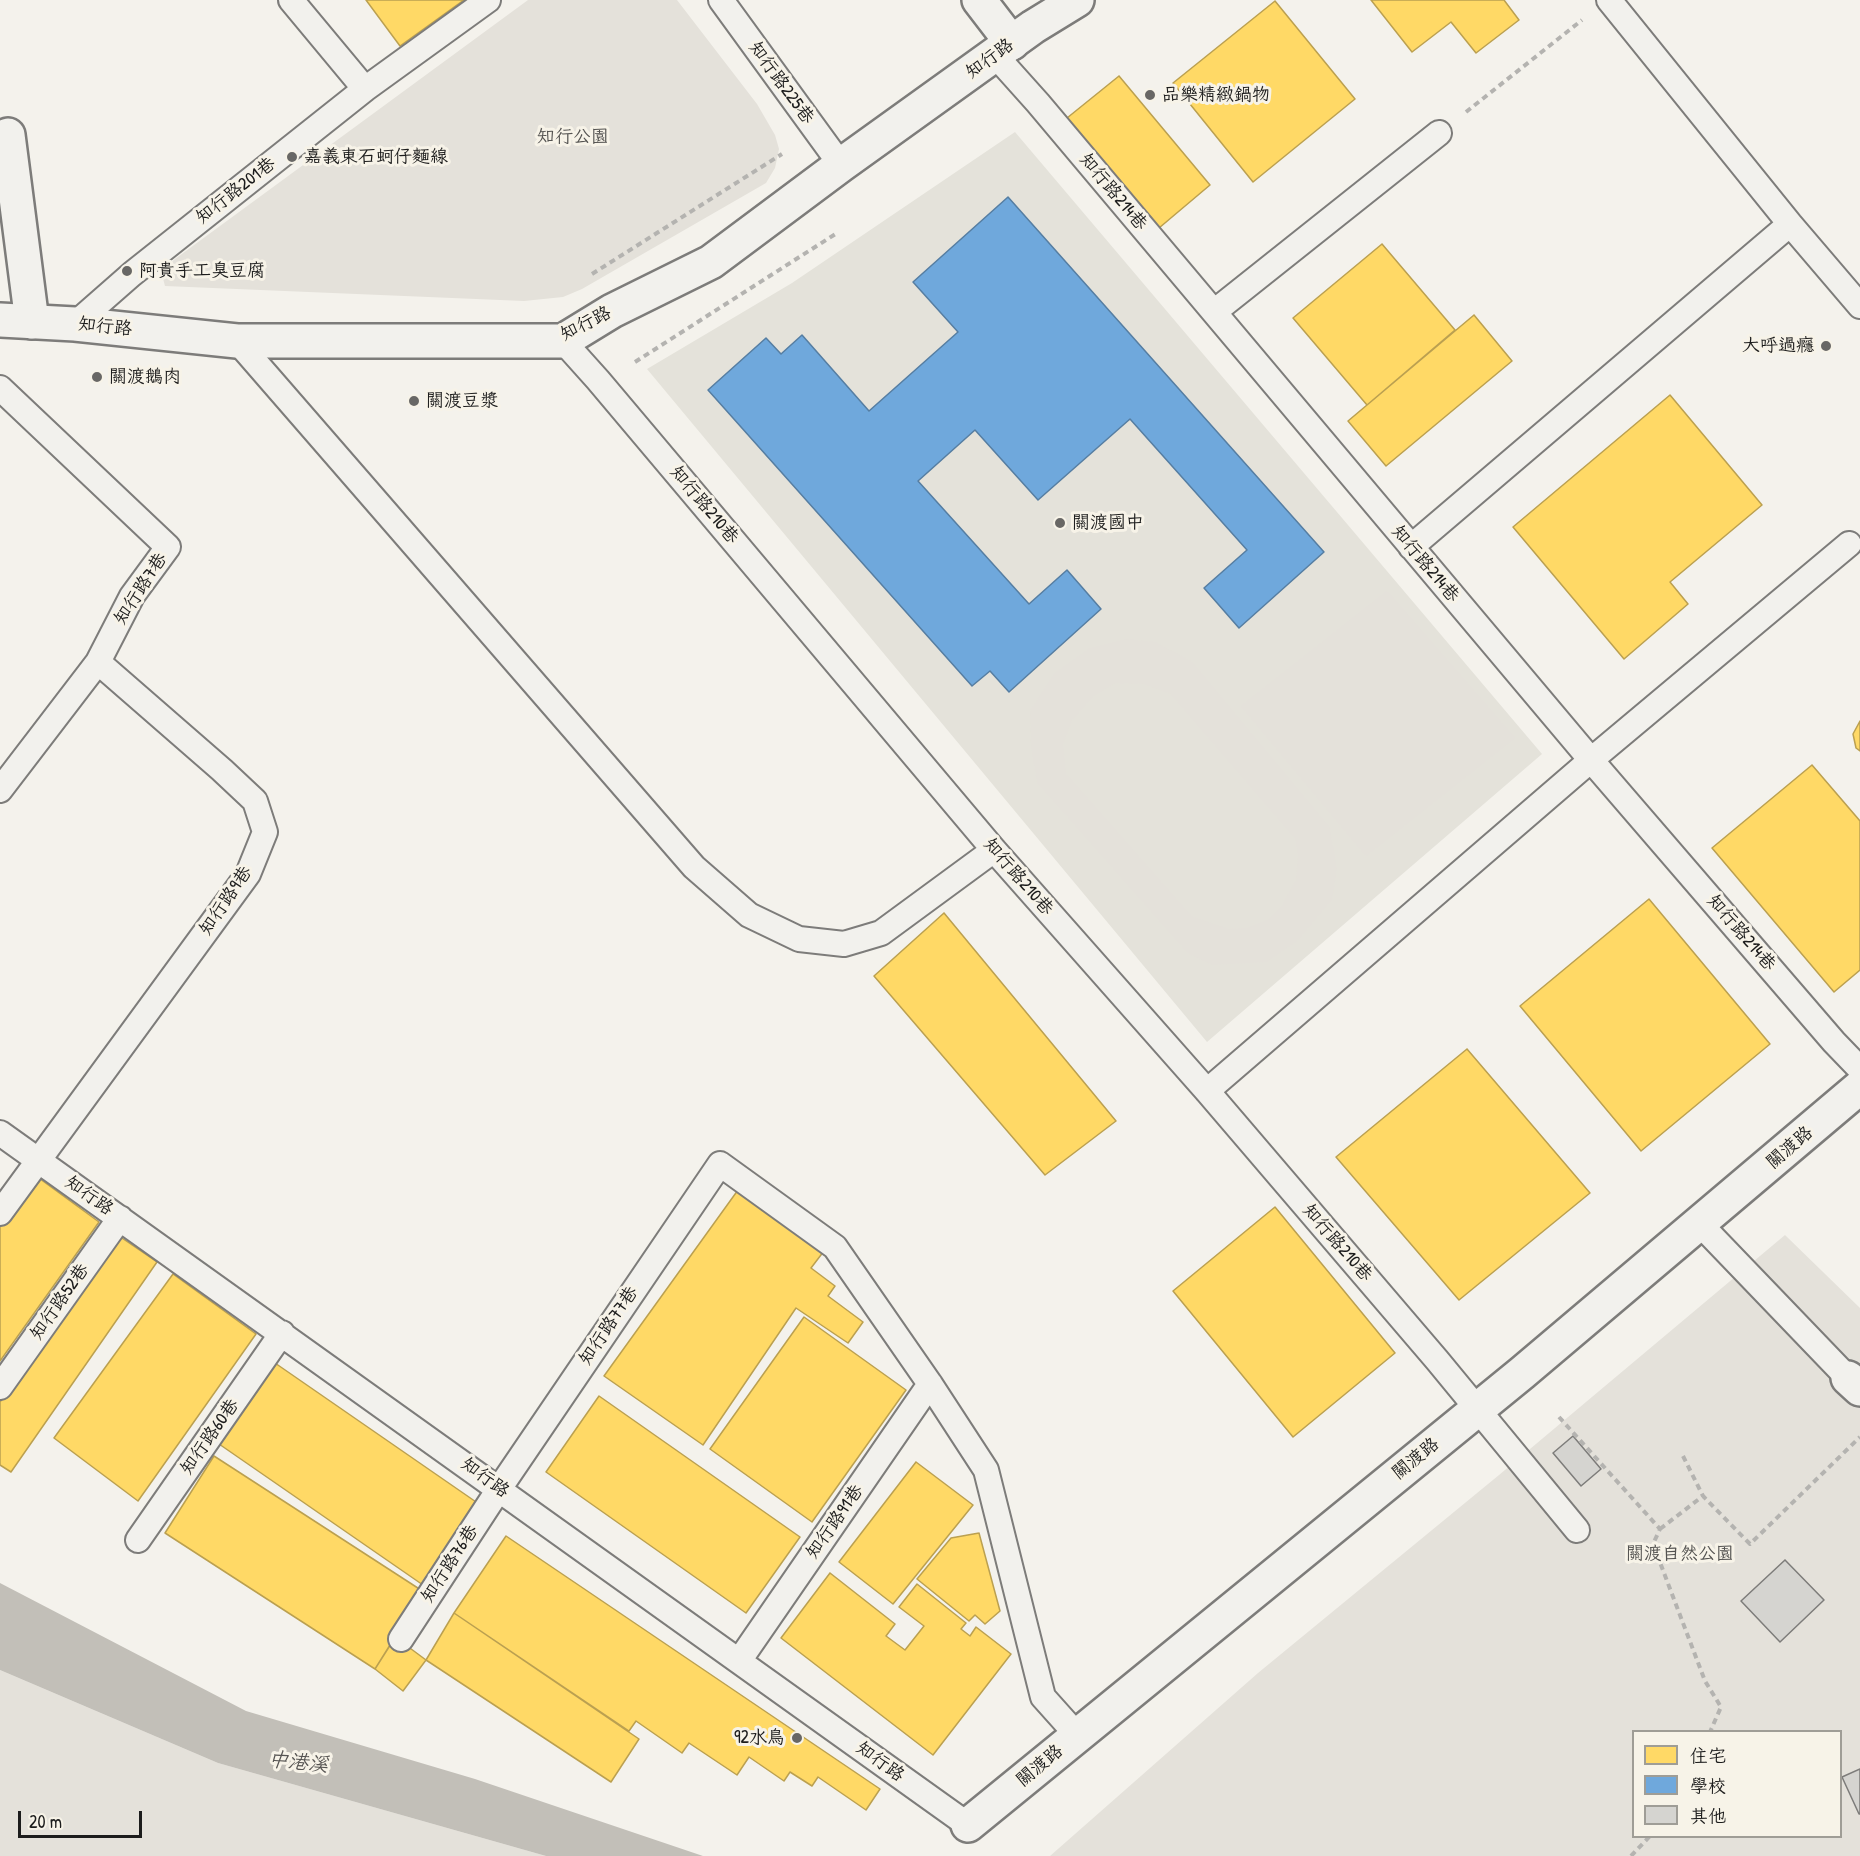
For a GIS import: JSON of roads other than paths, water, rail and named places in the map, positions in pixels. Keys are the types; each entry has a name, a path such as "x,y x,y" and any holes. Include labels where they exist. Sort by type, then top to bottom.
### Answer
{"street":[{"path":"979,0 1003,49"},
{"name":"知行路","path":"0,320 75,324 237,341 563,341 612,310 711,262 1003,49 1077,0"},
{"path":"8,135 32,322"},
{"name":"關渡路","path":"968,1825 1477,1409 1700,1224 1860,1087"}],"lane":[{"path":"291,0 365,89"},
{"name":"知行路201巷","path":"75,324 132,274 365,89 489,0"},
{"name":"知行路225巷","path":"721,0 841,165"},
{"path":"1609,0 1790,224 1860,306"},
{"name":"知行路214巷","path":"1003,49 1038,103 1411,547 1591,760 1834,1042 1860,1069"},
{"path":"1214,312 1439,133"},
{"path":"1411,547 1790,224"},
{"path":"237,341 694,867 749,915 799,939 844,944 881,933 994,850"},
{"name":"知行路210巷","path":"563,341 994,850 1207,1091 1577,1530"},
{"name":"知行路7巷","path":"0,388 168,547 132,596 98,662 0,790"},
{"path":"1207,1091 1591,760 1850,544"},
{"name":"知行路9巷","path":"0,1213 248,873 265,832 255,801 98,662"},
{"name":"知行路","path":"0,1133 968,1825"},
{"name":"知行路77巷","path":"499,1489 720,1164 835,1247 930,1384"},
{"name":"知行路52巷","path":"0,1387 120,1218"},
{"path":"1700,1224 1854,1384"},
{"name":"知行路60巷","path":"138,1540 282,1334"},
{"path":"930,1384 986,1470 1043,1697 1077,1735"},
{"name":"知行路91巷","path":"739,1661 930,1384"},
{"name":"知行路76巷","path":"401,1639 499,1489"}],"water":[{"name":"中港溪","path":"0,1583 246,1711 475,1779 703,1856 546,1856 218,1763 0,1670"}],"place":[{"name":"品樂精緻鍋物","path":"1150,95"},
{"name":"嘉義東石蚵仔麵線","path":"292,157"},
{"name":"阿貴手工臭豆腐","path":"127,271"},
{"name":"大呼過癮","path":"1826,346"},
{"name":"關渡鵝肉","path":"97,377"},
{"name":"關渡豆漿","path":"414,401"},
{"name":"關渡國中","path":"1060,523"},
{"name":"92水鳥","path":"797,1738"}],"park label":[{"name":"知行公園","path":"573,137"},
{"name":"關渡自然公園","path":"1680,1554"}]}
